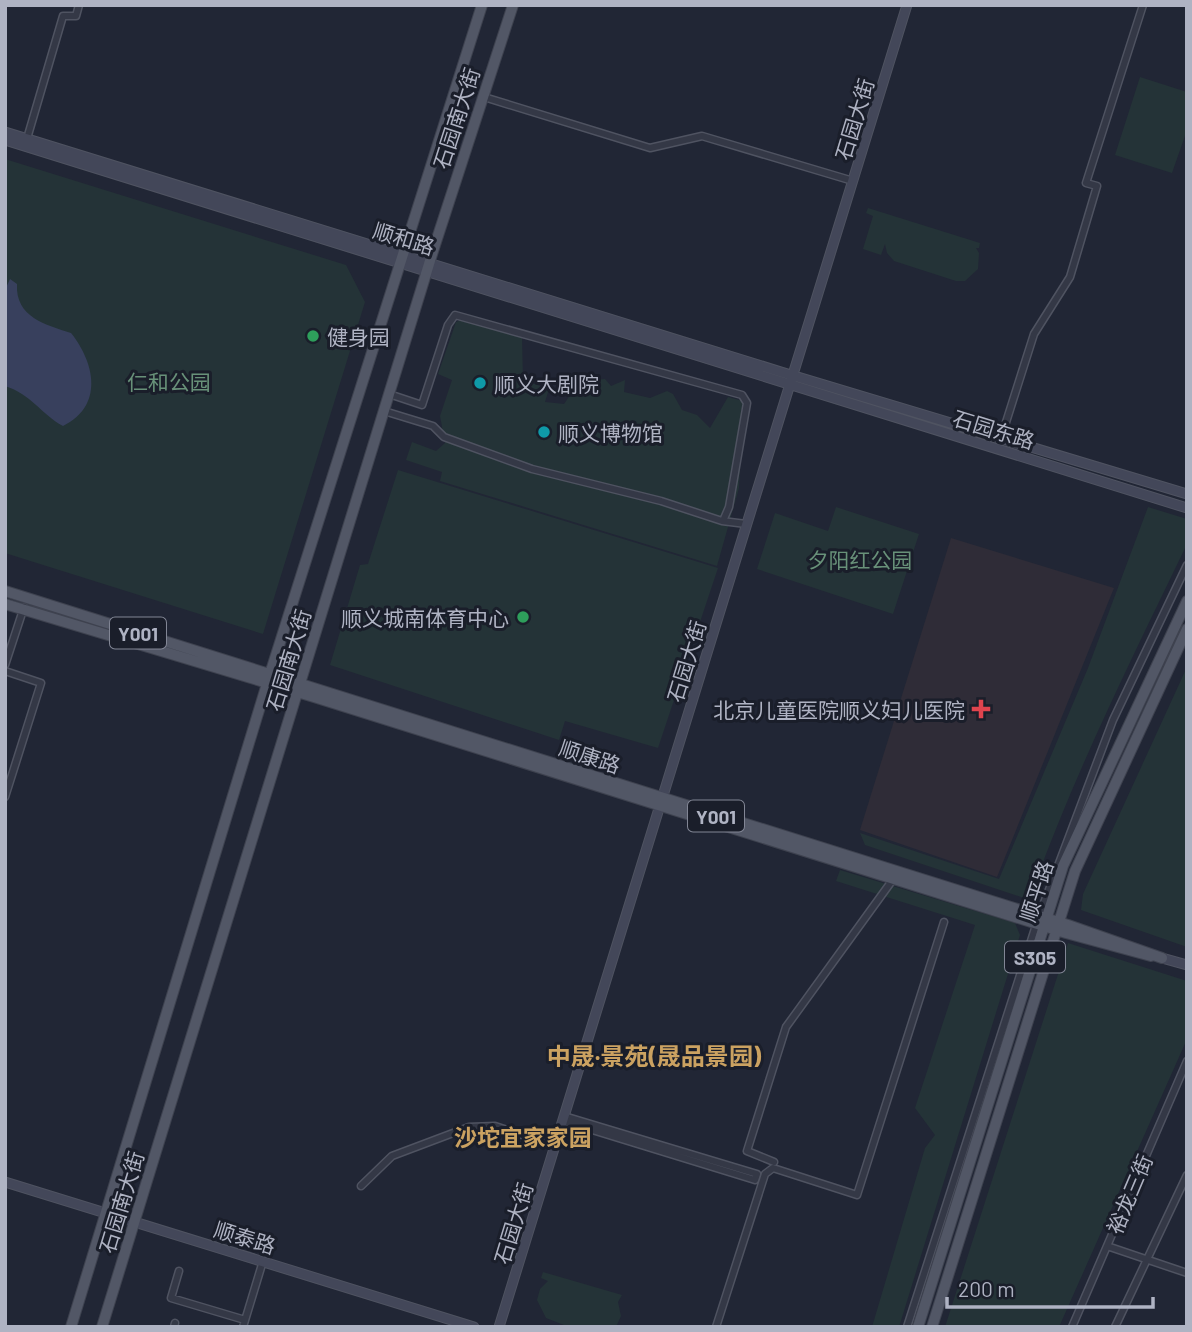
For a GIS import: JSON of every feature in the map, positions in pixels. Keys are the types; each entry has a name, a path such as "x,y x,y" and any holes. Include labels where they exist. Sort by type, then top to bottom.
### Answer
{"main road":[{"name":"石园南大街","path":"71,1327 268,679 482,5"},
{"name":"石园南大街","path":"102,1327 428,267 513,5"},
{"name":"顺康路","path":"5,591 268,679 1042,921"},
{"name":"顺平路","path":"918,1327 1042,921 1097,790 1187,601"},
{"name":"顺康路","path":"5,604 268,679"},
{"name":"顺平路","path":"932,1327 1075,871 1187,629"},
{"name":"顺康路","path":"661,802 894,878 1162,958"}],"street":[{"path":"26,143 63,16 76,16 79,5"},
{"name":"石园大街","path":"499,1327 907,5"},
{"path":"1001,438 1034,334 1070,277 1097,187 1086,183 1143,5"},
{"path":"484,97 650,148 702,136 853,181"},
{"name":"顺和路","path":"5,132 26,143"},
{"name":"顺和路","path":"5,140 26,143 792,381"},
{"path":"417,421 448,325 455,315 742,395 747,403 729,506 723,521"},
{"name":"石园东路","path":"792,381 1001,438 1187,494"},
{"name":"石园东路","path":"792,381 1187,508"},
{"path":"389,394 422,405"},
{"path":"384,411 433,426 444,437 532,470 662,501 723,521 747,523"},
{"path":"729,506 731,515 747,523"},
{"path":"906,1327 1042,921 1113,720 1187,565"},
{"path":"5,665 27,598"},
{"path":"5,636 13,639"},
{"path":"5,671 41,683 5,797"},
{"path":"774,1162 747,1151 786,1027 894,878"},
{"path":"716,1327 765,1174 773,1168 857,1195 944,922"},
{"name":"顺康路","path":"1162,958 1187,965"},
{"name":"裕龙三街","path":"1072,1327 1187,1061"},
{"path":"563,1118 756,1177"},
{"path":"361,1186 392,1156 469,1127 495,1126 555,1146"},
{"path":"1115,1327 1187,1175"},
{"name":"顺泰路","path":"5,1182 474,1327"},
{"path":"1107,1246 1187,1273"},
{"path":"179,1271 171,1298 244,1323 262,1261"}],"shaded area":[{"name":"北京儿童医院顺义妇儿医院","path":"951,538 1114,588 997,877 860,830"}],"green space":[{"path":"1140,77 1187,92 1187,130 1172,173 1115,155"},
{"name":"仁和公园","path":"5,159 346,265 365,302 263,634 5,553"},
{"path":"868,208 980,243 979,248 976,248 979,253 978,269 965,281 956,281 894,261 887,253 885,244 881,255 863,249 873,216 866,213"},
{"path":"461,320 522,337 523,380 549,389 545,402 564,404 580,381 605,379 611,386 625,380 624,392 650,398 667,391 673,394 682,410 697,415 710,428 728,397 743,401 739,488 717,566 440,481 442,472 406,460 412,442 436,451 445,443 440,416 452,380 438,374 456,322"},
{"name":"顺义城南体育中心","path":"398,470 718,568 658,748 565,721 559,740 330,665 360,565 368,564"},
{"name":"夕阳红公园","path":"836,507 919,534 893,614 757,569 775,513 828,531"},
{"path":"1148,507 1187,519 1187,544 1086,758 1033,889 1024,898 865,845 860,833 999,879 1088,668"},
{"path":"1187,667 1187,947 1081,910 1083,894"},
{"path":"840,870 1015,923 1020,935 899,1327 872,1327 925,1148 935,1135 915,1108 975,925 836,881"},
{"path":"1068,943 1187,981 1187,1039 1059,1327 945,1327"},
{"path":"543,1272 622,1295 618,1302 621,1316 616,1327 569,1327 546,1318 537,1300 540,1289 548,1281 541,1278"}],"water":[{"path":"10,279 17,284 21,304 27,312 42,323 71,333 86,357 90,370 90,396 76,417 63,426 22,394 5,386 5,290"}],"place":[{"name":"健身园","path":"313,336"},
{"name":"顺义大剧院","path":"480,383"},
{"name":"顺义博物馆","path":"544,432"},
{"name":"顺义城南体育中心","path":"523,617"},
{"name":"北京儿童医院顺义妇儿医院","path":"981,709"}],"district":[{"name":"中晟·景苑(晟品景园)","path":"654,1055"},
{"name":"沙坨宜家家园","path":"523,1137"}]}
